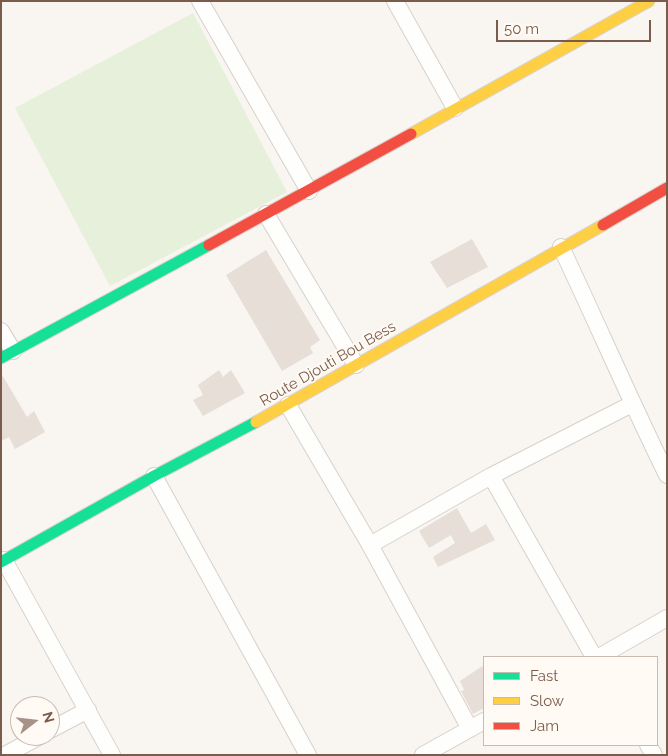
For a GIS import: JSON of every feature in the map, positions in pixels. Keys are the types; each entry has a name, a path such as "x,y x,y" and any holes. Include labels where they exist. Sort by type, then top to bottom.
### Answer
{"main road":[{"path":"7,354 309,191 649,1"},
{"name":"Route Djouti Bou Bess","path":"3,561 154,476 288,405 667,188"}],"street":[{"path":"200,1 309,191"},
{"path":"395,1 455,108"},
{"path":"266,214 356,366"},
{"path":"561,247 591,309 632,404 667,475"},
{"path":"1,331 7,354"},
{"path":"370,545 491,476 632,404"},
{"path":"288,405 477,725 423,755"},
{"path":"154,476 308,755"},
{"path":"491,476 593,656"},
{"path":"3,561 112,755"},
{"path":"601,656 667,618"},
{"path":"60,725 88,710"},
{"path":"5,755 22,746"}],"green space":[{"path":"193,13 287,192 110,286 15,108"}],"building":[{"path":"472,239 488,267 447,288 430,262"},
{"path":"266,250 320,340 310,347 313,353 282,371 226,275"},
{"path":"219,370 223,377 231,370 245,393 203,416 193,400 203,395 198,385"},
{"path":"1,373 27,417 34,411 45,432 15,449 9,437 1,441"},
{"path":"457,508 471,533 486,524 495,540 438,567 433,557 455,543 451,535 429,548 419,531"},
{"path":"483,666 483,709 473,714 461,691 464,690 460,681"}],"traffic: fast":[{"path":"1,358 209,245"},
{"path":"1,562 154,476 256,422"}],"traffic: slow":[{"path":"411,134 649,1"},
{"path":"256,422 603,225"}],"traffic: jam":[{"path":"209,245 411,134"},
{"path":"603,225 667,188"}]}
